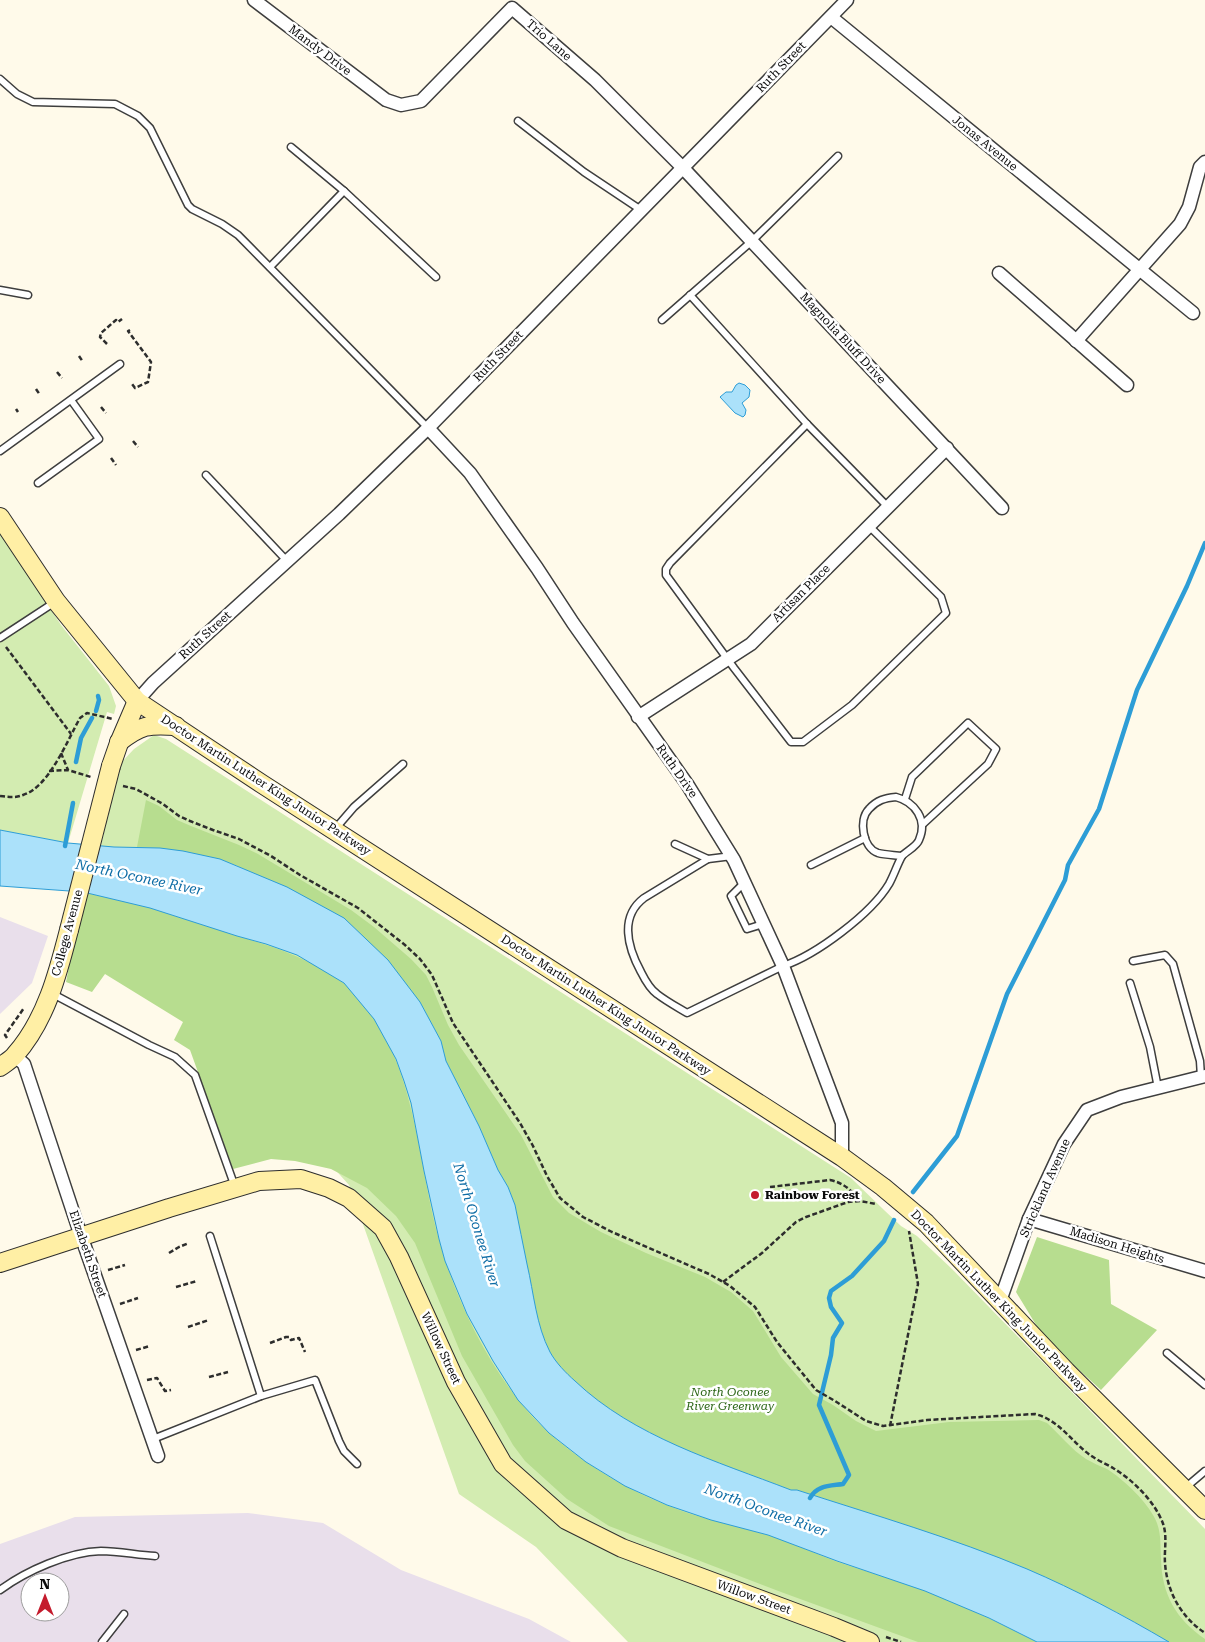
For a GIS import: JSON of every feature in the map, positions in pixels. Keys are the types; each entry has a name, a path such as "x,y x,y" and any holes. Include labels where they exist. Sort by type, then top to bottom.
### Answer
{"main road":[{"name":"Doctor Martin Luther King Junior Parkway","path":"0,517 56,602 137,701 842,1157 883,1187 926,1224 1066,1371 1205,1510"},
{"name":"College Avenue","path":"0,1067 15,1056 35,1027 50,992 69,930 111,766 137,701"},
{"path":"119,743 135,730 146,726 176,726"},
{"name":"Willow Street","path":"0,1263 259,1181 301,1179 329,1188 349,1198 383,1228 399,1257 456,1382 503,1464 566,1520 622,1548 834,1626 877,1639"}],"street":[{"name":"Mandy Drive","path":"254,0 386,100"},
{"name":"Ruth Street","path":"137,701 160,676 224,617 340,514 428,428 847,0"},
{"name":"Trio Lane","path":"386,100 401,105 421,101 512,8 595,80 682,168"},
{"name":"Jonas Avenue","path":"831,17 1193,313"},
{"path":"1076,341 1180,224 1189,207 1200,167 1205,162"},
{"name":"Magnolia Bluff Drive","path":"682,168 1002,508"},
{"path":"999,273 1127,385"},
{"name":"Ruth Drive","path":"428,428 470,472 538,568 573,623 638,717 687,784 732,856 783,966 842,1123 842,1157"},
{"name":"Artisan Place","path":"638,717 751,644 947,448"},
{"name":"Elizabeth Street","path":"15,1056 24,1064 94,1274 158,1456"},
{"name":"Strickland Avenue","path":"1000,1301 1029,1219 1064,1144 1087,1110 1121,1097 1203,1076"},
{"name":"Madison Heights","path":"1029,1219 1205,1271"}],"lane":[{"path":"0,79 17,94 33,102 115,104 138,116 150,128 188,205 238,235 428,428"},
{"path":"518,121 584,172 641,210"},
{"path":"291,147 344,190 436,277"},
{"path":"662,320 752,241 838,156"},
{"path":"270,267 344,190"},
{"path":"0,290 28,295"},
{"path":"690,295 808,424 888,507"},
{"path":"0,451 120,364"},
{"path":"38,482 99,439 70,400"},
{"path":"808,424 670,562 666,569 666,575 792,742 803,742 852,705 946,612 941,597 869,526"},
{"path":"206,475 288,562"},
{"path":"0,638 56,602"},
{"path":"732,856 708,859 644,898 637,904 631,914 627,929 629,944 647,982 656,994 687,1013 783,966 798,961 863,916 888,885 902,856 919,841 923,824 988,764 996,749 968,723 912,777 905,799"},
{"path":"334,830 354,807 403,764"},
{"path":"902,856 877,853 868,846 862,831 867,811 882,798 896,797 905,799 917,809 923,824"},
{"path":"811,865 865,838"},
{"path":"675,844 708,859"},
{"path":"1134,961 1165,955 1173,964 1203,1076"},
{"path":"1130,983 1150,1047 1158,1088"},
{"path":"50,992 175,1057 195,1075 235,1188"},
{"path":"210,1236 262,1396"},
{"path":"1167,1353 1205,1385"},
{"path":"152,1439 262,1396 315,1380 339,1441 344,1451 357,1464"},
{"path":"1184,1489 1205,1471"},
{"path":"0,1590 43,1566 79,1554 100,1551 155,1556"},
{"path":"102,1642 124,1614"}],"path":[{"path":"107,344 100,337 101,333 116,320 118,322 122,319"},
{"path":"130,330 128,331 151,362 148,382 135,388 132,384"},
{"path":"79,356 83,362"},
{"path":"57,372 62,378"},
{"path":"36,389 40,395"},
{"path":"101,407 106,413"},
{"path":"133,441 138,447"},
{"path":"111,458 116,465"},
{"path":"12,656 71,734"},
{"path":"0,796 22,796 38,786 49,772 80,718 86,713 112,719"},
{"path":"61,752 68,770"},
{"path":"49,772 68,770 92,778"},
{"path":"116,785 136,789 163,804 179,816 239,839 263,852 358,908 405,945 432,974 453,1023 520,1123 560,1198 583,1217 612,1232 709,1274 748,1300 755,1307 777,1342 816,1390 873,1424 890,1426 927,1420 1035,1414 1043,1416 1054,1423 1091,1456 1115,1469 1152,1502 1165,1530 1165,1564 1170,1590 1189,1621 1205,1633"},
{"path":"4,1035 8,1038"},
{"path":"770,1187 830,1180 838,1181 847,1187 860,1201"},
{"path":"723,1282 762,1253 796,1222 836,1206 860,1201 871,1203"},
{"path":"890,1426 918,1284 910,1237"},
{"path":"169,1254 179,1247 190,1243"},
{"path":"94,1274 125,1265"},
{"path":"176,1287 197,1281"},
{"path":"106,1308 138,1298"},
{"path":"188,1327 209,1320"},
{"path":"270,1343 286,1337 289,1337 291,1340 299,1338 306,1352"},
{"path":"209,1377 228,1372"},
{"path":"134,1385 157,1378 165,1391 171,1390"},
{"path":"877,1639 901,1642"}],"shaded area":[{"path":"0,917 48,936 32,983 0,1014"},
{"path":"248,1513 323,1523 401,1570 529,1619 571,1642 0,1642 0,1544 75,1517"}],"green space":[{"path":"0,532 61,625 109,686 116,706 114,714 107,712 68,843 0,830"},
{"name":"North Oconee River Greenway","path":"154,735 166,739 851,1178 901,1226 917,1236 952,1269 1205,1529 1205,1642 628,1642 536,1547 459,1494 349,1185 198,1017 76,957 119,765 134,749"},
{"path":"146,800 159,806 177,820 258,854 351,910 411,959 426,975 459,1045 521,1135 553,1197 569,1213 601,1232 705,1277 731,1292 753,1311 781,1357 813,1394 856,1421 876,1431 949,1422 1039,1420 1047,1423 1081,1455 1120,1478 1144,1502 1156,1521 1160,1537 1164,1584 1172,1605 1186,1623 1205,1639 1205,1642 1169,1642 1113,1610 1029,1570 891,1520 797,1490 791,1490 705,1458 649,1432 623,1418 598,1401 561,1368 552,1356 541,1328 535,1304 515,1205 479,1126 446,1061 441,1041 420,1002 238,866 188,853 137,847"},
{"path":"86,893 150,908 292,954 324,970 346,985 369,1011 387,1041 400,1072 418,1139 439,1240 468,1318 513,1393 530,1414 565,1446 616,1481 672,1507 710,1520 777,1538 835,1561 923,1590 1037,1642 918,1642 609,1526 567,1499 525,1461 513,1445 462,1356 415,1243 396,1216 367,1188 331,1169 295,1161 271,1159 233,1169 190,1050 174,1040 183,1022 105,974 92,992 66,982"},
{"path":"1037,1237 1109,1260 1111,1304 1157,1330 1101,1390 1044,1338 1016,1292"}],"water":[{"path":"739,383 745,385 750,390 749,397 742,403 746,410 743,417 735,413 720,397 726,392 732,392"},
{"name":"North Oconee River","path":"0,830 68,843 160,848 220,859 287,887 344,918 388,960 420,1002 441,1041 446,1061 508,1187 515,1205 536,1309 545,1342 561,1368 598,1401 623,1418 649,1432 705,1458 791,1490 797,1490 913,1527 1027,1569 1099,1603 1169,1642 1037,1642 989,1618 925,1591 768,1535 711,1520 667,1505 625,1486 586,1462 549,1433 518,1400 493,1361 467,1314 445,1261 424,1171 411,1103 396,1059 374,1019 344,983 297,955 150,908 83,892 0,886"}],"waterway":[{"path":"913,1192 957,1136 1007,994 1065,880 1068,865 1099,809 1137,690 1187,586 1205,543"},
{"path":"96,711 99,700 98,696"},
{"path":"76,762 81,738 92,718"},
{"path":"65,846 73,803"},
{"path":"810,1498 820,1488 843,1484 849,1475 819,1405 831,1355 833,1338 842,1323 831,1307 829,1298 831,1291 852,1276 884,1241 894,1220"}],"place":[{"name":"Rainbow Forest","path":"755,1195"}]}
